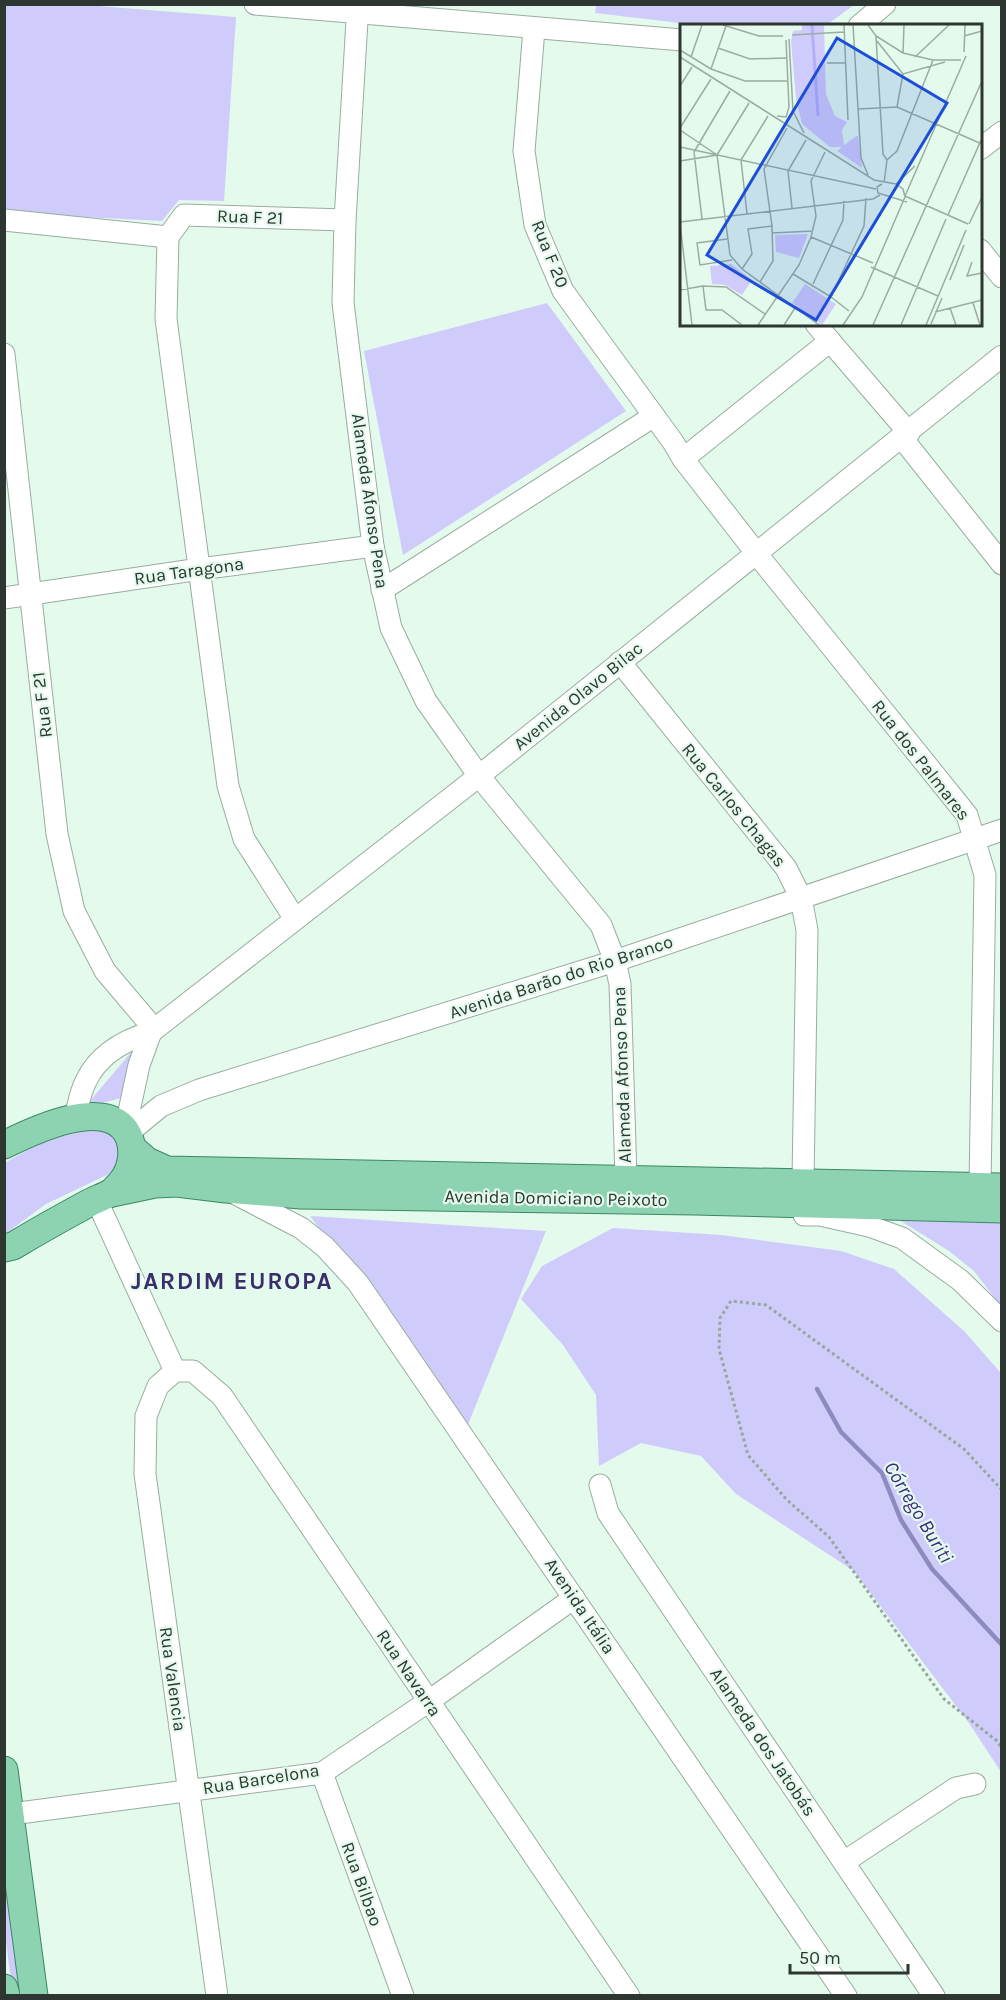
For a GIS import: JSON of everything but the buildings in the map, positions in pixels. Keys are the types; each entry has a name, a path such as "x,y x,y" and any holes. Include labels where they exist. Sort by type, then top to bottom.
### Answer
{"main road":[{"name":"Avenida Domiciano Peixoto","path":"4,1145 54,1123 75,1118 105,1119 117,1124 147,1161 167,1170 991,1187"},
{"path":"7,1251 104,1196 125,1178 129,1168 128,1137"},
{"name":"Avenida Domiciano Peixoto","path":"104,1196 155,1184 177,1183 301,1195 694,1201 1002,1209"},
{"path":"4,1770 8,1815 34,1995"},
{"path":"4,1988 6,1995"}],"street":[{"path":"255,4 357,9 534,29 680,40"},
{"path":"861,24 885,4"},
{"name":"Alameda Afonso Pena","path":"357,9 345,219 343,303 373,546 382,590 391,628 426,700 479,776 601,925 615,961 620,984 626,1178"},
{"name":"Rua F 20","path":"534,29 524,151 536,225 563,291 683,459 755,552"},
{"path":"982,148 1002,132"},
{"name":"Rua F 21","path":"168,237 184,215 345,219"},
{"path":"4,220 168,237 166,319 228,786 244,839 295,919"},
{"path":"982,251 1002,277"},
{"path":"818,326 905,435 1002,564"},
{"path":"683,459 831,341"},
{"name":"Rua F 21","path":"4,354 57,834 74,911 105,972 153,1031"},
{"name":"Avenida Olavo Bilac","path":"75,1118 86,1081 110,1052 130,1039 153,1031 479,776 755,552 1002,356"},
{"path":"382,590 654,416"},
{"name":"Rua Taragona","path":"4,598 373,546"},
{"name":"Rua dos Palmares","path":"755,552 967,815 976,839 985,874 991,1187"},
{"name":"Rua Carlos Chagas","path":"620,662 786,868 801,898 807,930 803,1182"},
{"name":"Avenida Barão do Rio Branco","path":"128,1137 161,1106 199,1090 615,961 1002,830"},
{"path":"128,1137 139,1065 153,1031"},
{"name":"Avenida Itália","path":"226,1189 280,1215 301,1228 325,1247 358,1283 846,1995"},
{"path":"301,1195 295,1211 301,1228"},
{"path":"104,1196 175,1371"},
{"path":"694,1201 718,1211 820,1215 869,1226 902,1238 960,1280 1002,1321"},
{"name":"Rua Navarra","path":"175,1371 193,1371 222,1396 629,1995"},
{"name":"Rua Valencia","path":"175,1371 158,1386 146,1416 145,1474 217,1995"},
{"name":"Alameda dos Jatobás","path":"600,1485 608,1513 934,1995"},
{"name":"Rua Barcelona","path":"8,1815 322,1773 429,1701 574,1598"},
{"name":"Rua Bilbao","path":"322,1773 403,1995"},
{"path":"844,1862 956,1788 975,1784"}],"path":[{"path":"1002,1490 964,1449 766,1305 731,1301 720,1318 718,1349 748,1455 786,1499 829,1537 944,1699 997,1741 1002,1749"}],"shaded area":[{"path":"596,4 854,5 828,24 689,24 595,13"},
{"path":"4,5 86,5 236,17 224,201 179,200 162,221 10,213 4,206"},
{"path":"547,303 626,411 403,555 364,351"},
{"path":"133,1050 121,1098 84,1108"},
{"path":"102,1129 120,1139 120,1167 46,1204 5,1234 5,1163 51,1140"},
{"path":"888,1213 1001,1213 1001,1306 974,1271 949,1251"},
{"path":"310,1216 546,1231 467,1427"},
{"path":"613,1228 722,1235 841,1251 894,1269 964,1331 1001,1373 1001,1772 969,1723 854,1571 736,1494 701,1456 641,1443 599,1466 596,1395 563,1345 521,1299 542,1266"},
{"path":"4,1835 25,1995 13,1995 5,1935"}],"waterway":[{"name":"Córrego Buriti","path":"817,1389 841,1432 882,1473 901,1520 932,1569 1002,1645"}],"district":[{"name":"JARDIM EUROPA","path":"232,1281"}]}
